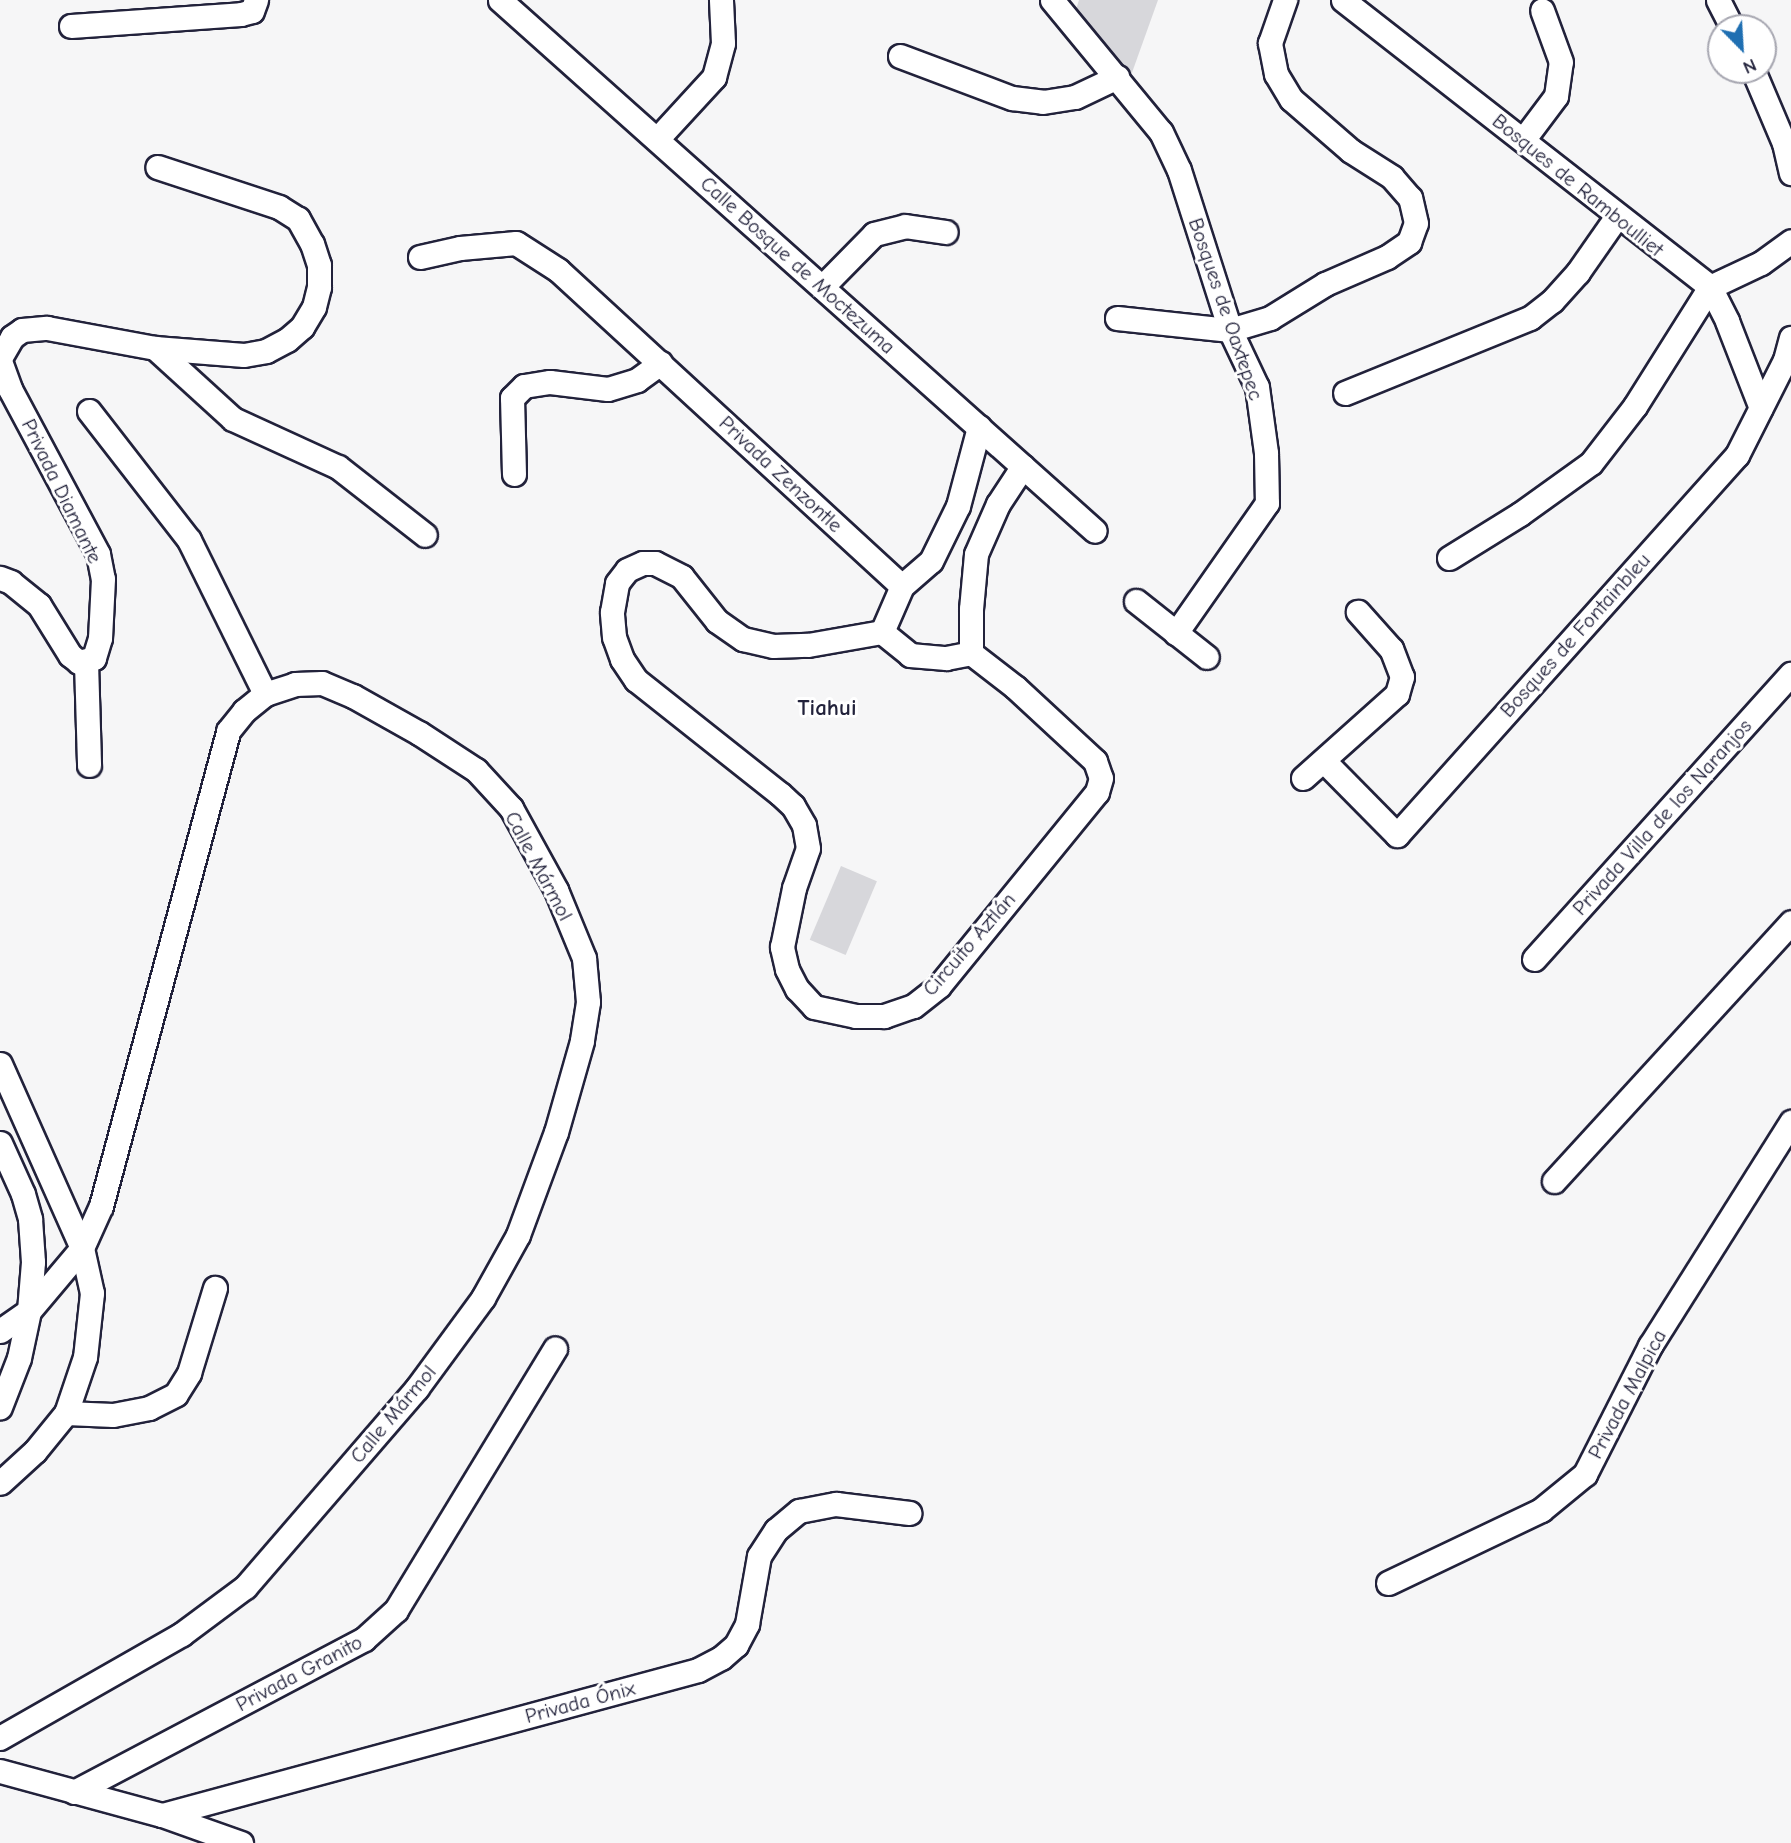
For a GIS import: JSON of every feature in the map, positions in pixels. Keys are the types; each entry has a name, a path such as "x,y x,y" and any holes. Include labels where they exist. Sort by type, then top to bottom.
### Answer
{"street":[{"path":"71,26 241,15 252,11 256,0"},
{"name":"Calle Bosque de Moctezuma","path":"500,0 658,138 1095,531"},
{"path":"658,138 714,77 723,43 721,0"},
{"name":"Bosques de Oaxtepec","path":"1052,0 1161,132 1180,170 1230,330 1256,387 1266,453 1267,503 1176,633"},
{"path":"1117,318 1230,330 1270,318 1325,284 1387,257 1409,242 1416,223 1410,198 1392,177 1351,151 1291,99 1276,74 1270,43 1285,0"},
{"name":"Bosques de Ramboulliet","path":"1343,0 1710,287 1727,321 1761,408"},
{"path":"1523,140 1556,96 1561,62 1542,10"},
{"path":"900,56 1012,97 1043,102 1075,97 1117,77"},
{"path":"1759,84 1784,144 1791,173"},
{"name":"Privada Diamante","path":"89,765 86,662 94,658 100,638 103,579 98,554 10,389 0,360 12,337 22,330 47,328 155,348 244,355 266,351 287,340 302,327 314,307 319,287 319,265 312,244 298,219 279,207 158,167"},
{"path":"1345,393 1530,318 1552,300 1578,272 1617,216"},
{"path":"822,287 874,234 905,226 946,232"},
{"path":"1449,558 1520,514 1591,463 1635,407 1710,287 1761,262 1791,241"},
{"name":"Privada Zenzontle","path":"420,257 460,248 516,243 558,270 902,586"},
{"name":"Bosques de Fontainbleu","path":"1324,761 1397,835 1737,455 1785,360 1791,338"},
{"path":"155,348 233,419 338,467 425,535"},
{"path":"514,474 512,398 524,386 550,382 608,388 638,380 660,363"},
{"path":"89,411 189,540 265,694"},
{"path":"979,427 958,506 931,561 902,586 882,632 910,655 946,658 971,653 971,609 976,554 998,504 1023,467"},
{"name":"Circuito Aztlán","path":"882,632 808,645 773,646 743,639 718,621 681,577 655,563 643,563 627,570 617,583 612,611 614,638 622,659 636,680 793,806 804,825 808,848 794,888 782,947 787,969 797,989 814,1007 856,1017 884,1016 913,1006 939,986 1097,792 1101,778 1095,761 1016,687 971,653"},
{"path":"0,578 11,582 39,605 70,655 86,662"},
{"path":"1136,601 1207,657"},
{"path":"1303,778 1397,694 1402,677 1391,649 1358,612"},
{"name":"Privada Villa de los Naranjos","path":"1534,959 1791,674"},
{"name":"Calle Mármol","path":"0,1738 181,1634 245,1587 417,1388 483,1298 517,1236 556,1132 582,1041 588,1002 584,958 556,890 511,808 476,770 353,696 322,683 295,684 265,694 244,710 228,731 102,1206 82,1248 29,1311"},
{"path":"1554,1181 1791,922"},
{"path":"0,1064 82,1248 92,1293 85,1357 66,1413 35,1451 0,1483"},
{"name":"Privada Malpica","path":"1388,1583 1541,1510 1585,1474 1650,1346 1791,1122"},
{"path":"0,1143 23,1194 30,1219 33,1262 29,1311 19,1358 0,1407"},
{"path":"66,1413 113,1415 149,1408 176,1394 189,1373 215,1288"},
{"path":"0,1331 29,1311"},
{"name":"Privada Granito","path":"74,1792 364,1639 396,1610 555,1348"},
{"name":"Privada Ónix","path":"162,1815 698,1670 721,1658 736,1645 747,1624 759,1556 776,1530 799,1511 836,1504 909,1513"},
{"path":"0,1771 162,1815 241,1843"}],"shaded area":[{"path":"1079,0 1158,0 1129,81 1075,13"},
{"path":"841,866 877,881 846,955 810,940"}],"district":[{"name":"Tiahui","path":"827,708"}]}
